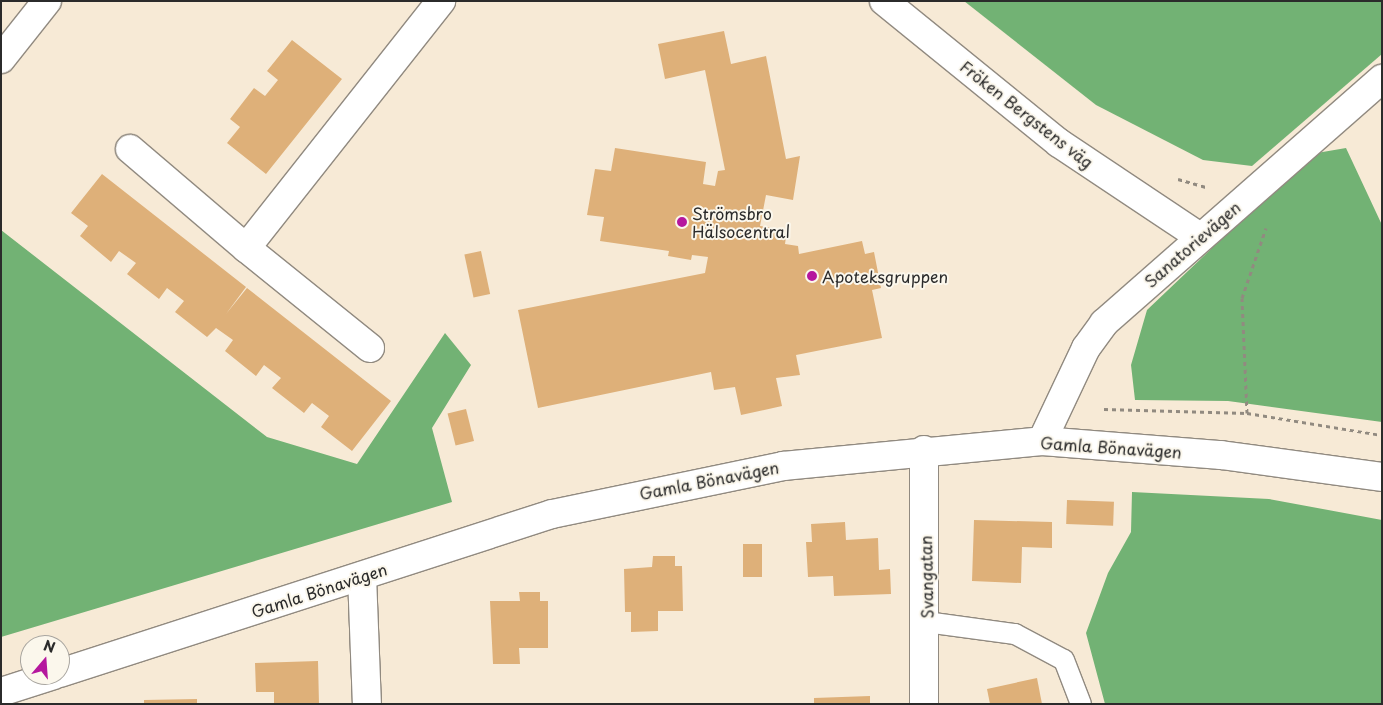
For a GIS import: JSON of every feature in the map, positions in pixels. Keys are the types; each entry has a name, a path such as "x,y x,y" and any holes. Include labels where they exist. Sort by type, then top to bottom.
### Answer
{"street":[{"path":"1,59 47,1"},
{"path":"246,248 441,1"},
{"name":"Fröken Bergstens väg","path":"884,1 1059,143 1200,237"},
{"name":"Sanatorievägen","path":"1042,441 1086,348 1104,323 1382,78"},
{"path":"130,150 246,248 370,348"},
{"name":"Gamla Bönavägen","path":"70,670 552,514 638,494 783,466 924,450 1042,441 1221,455 1382,477"},
{"name":"Svangatan","path":"924,450 926,622 924,704"},
{"path":"362,576 366,704"},
{"path":"1,692 23,685"}],"lane":[{"path":"926,622 1024,638 1064,660 1080,704"}],"green space":[{"path":"964,1 1382,1 1382,54 1252,166 1203,160 1096,105"},
{"path":"1346,148 1382,225 1382,422 1228,401 1135,400 1131,365 1147,310 1311,154"},
{"path":"1,230 267,437 357,464 445,333 471,365 432,428 452,502 1,637"},
{"path":"1132,492 1269,499 1382,520 1382,704 1105,704 1086,633 1108,573 1131,532"}],"building":[{"name":"Strömsbro Hälsocentral","path":"724,31 731,64 766,56 786,159 800,156 793,200 766,195 760,226 787,230 785,244 798,246 799,254 862,241 865,254 874,252 881,288 872,290 882,338 796,355 800,375 776,378 782,406 741,415 735,387 714,390 711,372 538,408 518,310 705,273 708,257 692,255 691,260 668,256 669,251 600,241 604,217 587,215 595,169 611,171 615,148 706,162 703,184 715,186 718,171 725,170 705,70 665,79 658,44"},
{"path":"292,40 342,79 266,174 227,143 240,127 230,119 254,88 265,96 278,80 267,71"},
{"path":"102,174 246,287 226,314 247,288 391,401 352,451 321,427 329,416 312,403 304,413 272,388 281,378 264,365 256,376 225,351 233,340 216,328 207,337 175,312 184,301 167,288 159,299 127,274 136,263 119,251 111,262 80,236 88,226 71,213"},
{"path":"481,251 490,294 474,298 464,255"},
{"path":"466,409 474,441 456,446 448,414"},
{"path":"1067,500 1114,502 1113,526 1066,524"},
{"path":"974,520 1052,522 1052,548 1022,547 1021,583 972,581"},
{"path":"845,522 846,540 878,538 879,570 890,569 891,594 834,596 833,576 808,577 806,542 812,542 811,524"},
{"path":"743,544 762,544 762,577 743,577"},
{"path":"653,556 675,556 675,566 682,566 683,611 658,611 658,631 631,632 631,612 625,612 624,569 652,567"},
{"path":"519,592 540,592 540,601 548,601 548,648 519,648 520,664 493,664 490,601 520,601"},
{"path":"318,661 319,704 274,704 274,692 256,692 255,663"},
{"path":"1037,678 1042,704 990,704 987,689"},
{"path":"870,696 870,704 814,704 814,698"},
{"path":"197,699 197,704 144,704 144,700"}],"place":[{"name":"Strömsbro Hälsocentral","path":"682,222"},
{"name":"Apoteksgruppen","path":"812,276"}]}
